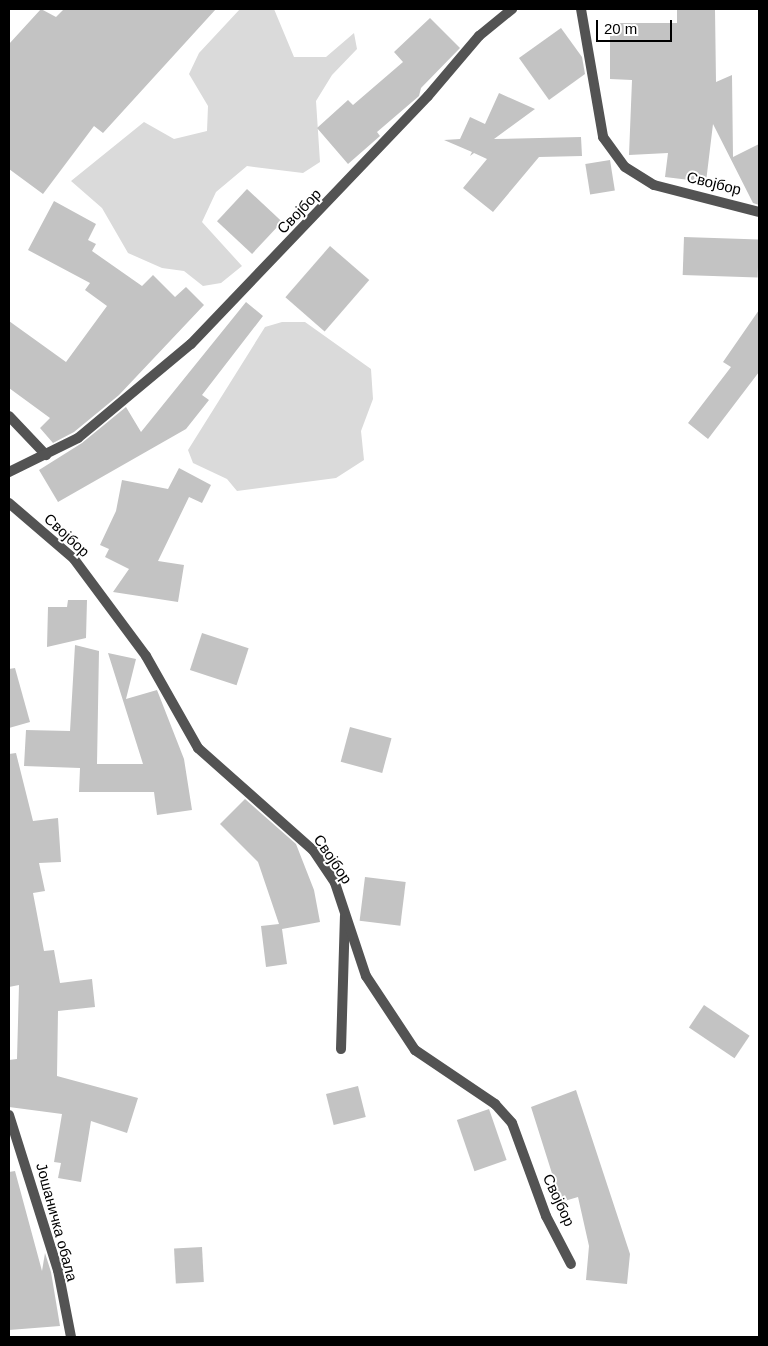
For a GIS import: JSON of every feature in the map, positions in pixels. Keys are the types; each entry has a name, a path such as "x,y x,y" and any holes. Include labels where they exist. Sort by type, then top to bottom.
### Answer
{"street":[{"name":"Својбор","path":"9,472 78,438 191,344 422,103 479,36 512,9"},
{"name":"Својбор","path":"581,9 603,137 624,167 654,185 759,212"},
{"path":"9,416 46,455"},
{"name":"Својбор","path":"9,504 74,559 146,656 198,748 313,850 335,883 366,976 415,1050 495,1104 512,1123 546,1216 571,1264"},
{"path":"341,1049 345,910"},
{"name":"Јошаничка обала","path":"9,1115 58,1270 71,1337"}],"shaded area":[{"path":"240,9 274,9 294,57 326,57 354,33 357,49 332,75 316,101 320,162 303,173 247,166 216,192 202,222 242,266 221,283 203,286 184,271 162,268 128,253 102,208 71,181 144,122 174,139 207,131 208,106 189,74 199,53"},
{"path":"282,322 305,322 371,369 373,399 361,431 364,460 336,478 237,491 227,479 193,463 188,450 265,327"}],"building":[{"path":"41,9 56,17 64,9 216,9 103,133 94,126 43,194 9,169 9,44"},
{"path":"677,9 715,9 716,82 732,75 733,157 759,144 759,205 753,203 713,124 706,182 665,177 668,153 629,155 632,80 610,79 610,23 677,23"},
{"path":"430,18 460,48 421,88 419,96 377,132 380,136 348,164 317,128 348,100 353,105 403,62 394,52"},
{"path":"561,28 582,57 585,74 549,100 519,58"},
{"path":"499,93 535,109 494,139 581,137 582,156 539,157 493,212 463,188 487,159 474,153 470,156 472,152 444,140 460,139 470,117 485,124"},
{"path":"610,160 615,191 590,195 585,164"},
{"path":"247,189 282,222 252,254 217,221"},
{"path":"54,201 96,224 88,240 96,244 92,251 142,286 153,275 175,297 186,287 204,305 119,395 74,432 53,443 40,428 50,418 9,388 9,321 66,362 107,306 85,290 90,283 28,250"},
{"path":"684,237 759,240 758,278 683,275"},
{"path":"330,246 369,280 325,331 285,297"},
{"path":"246,302 263,316 202,395 209,400 186,429 58,502 39,470 82,443 126,407 141,432"},
{"path":"759,310 759,372 708,439 688,423 731,367 723,362"},
{"path":"179,468 211,485 202,503 189,497 158,561 184,565 178,602 113,592 129,569 105,557 109,549 100,545 116,511 122,480 168,489"},
{"path":"68,600 87,600 86,638 47,647 48,607 67,607"},
{"path":"202,633 249,648 237,685 190,670"},
{"path":"75,645 99,651 97,764 143,764 108,653 136,659 126,699 157,690 184,759 192,810 157,815 154,792 79,792 80,768 24,766 26,730 70,731"},
{"path":"15,668 30,722 9,728 9,669"},
{"path":"350,727 392,738 382,773 341,762"},
{"path":"16,753 33,821 58,818 61,862 39,863 45,891 33,893 44,951 54,950 60,983 92,979 95,1007 58,1011 57,1076 138,1098 127,1133 91,1121 81,1182 58,1178 61,1163 54,1162 62,1114 9,1107 9,1060 17,1059 19,985 9,987 9,754"},
{"path":"245,799 296,844 314,890 320,922 282,929 287,964 266,967 261,926 279,924 258,862 220,824"},
{"path":"365,877 406,882 400,926 360,921"},
{"path":"704,1005 750,1036 734,1058 689,1027"},
{"path":"358,1086 366,1117 334,1125 326,1094"},
{"path":"576,1090 630,1254 627,1284 586,1280 589,1246 578,1197 561,1202 531,1107"},
{"path":"489,1109 507,1160 474,1171 457,1120"},
{"path":"15,1171 42,1271 45,1253 51,1272 60,1326 9,1330 9,1172"},
{"path":"202,1247 204,1282 176,1283 174,1248"}]}
